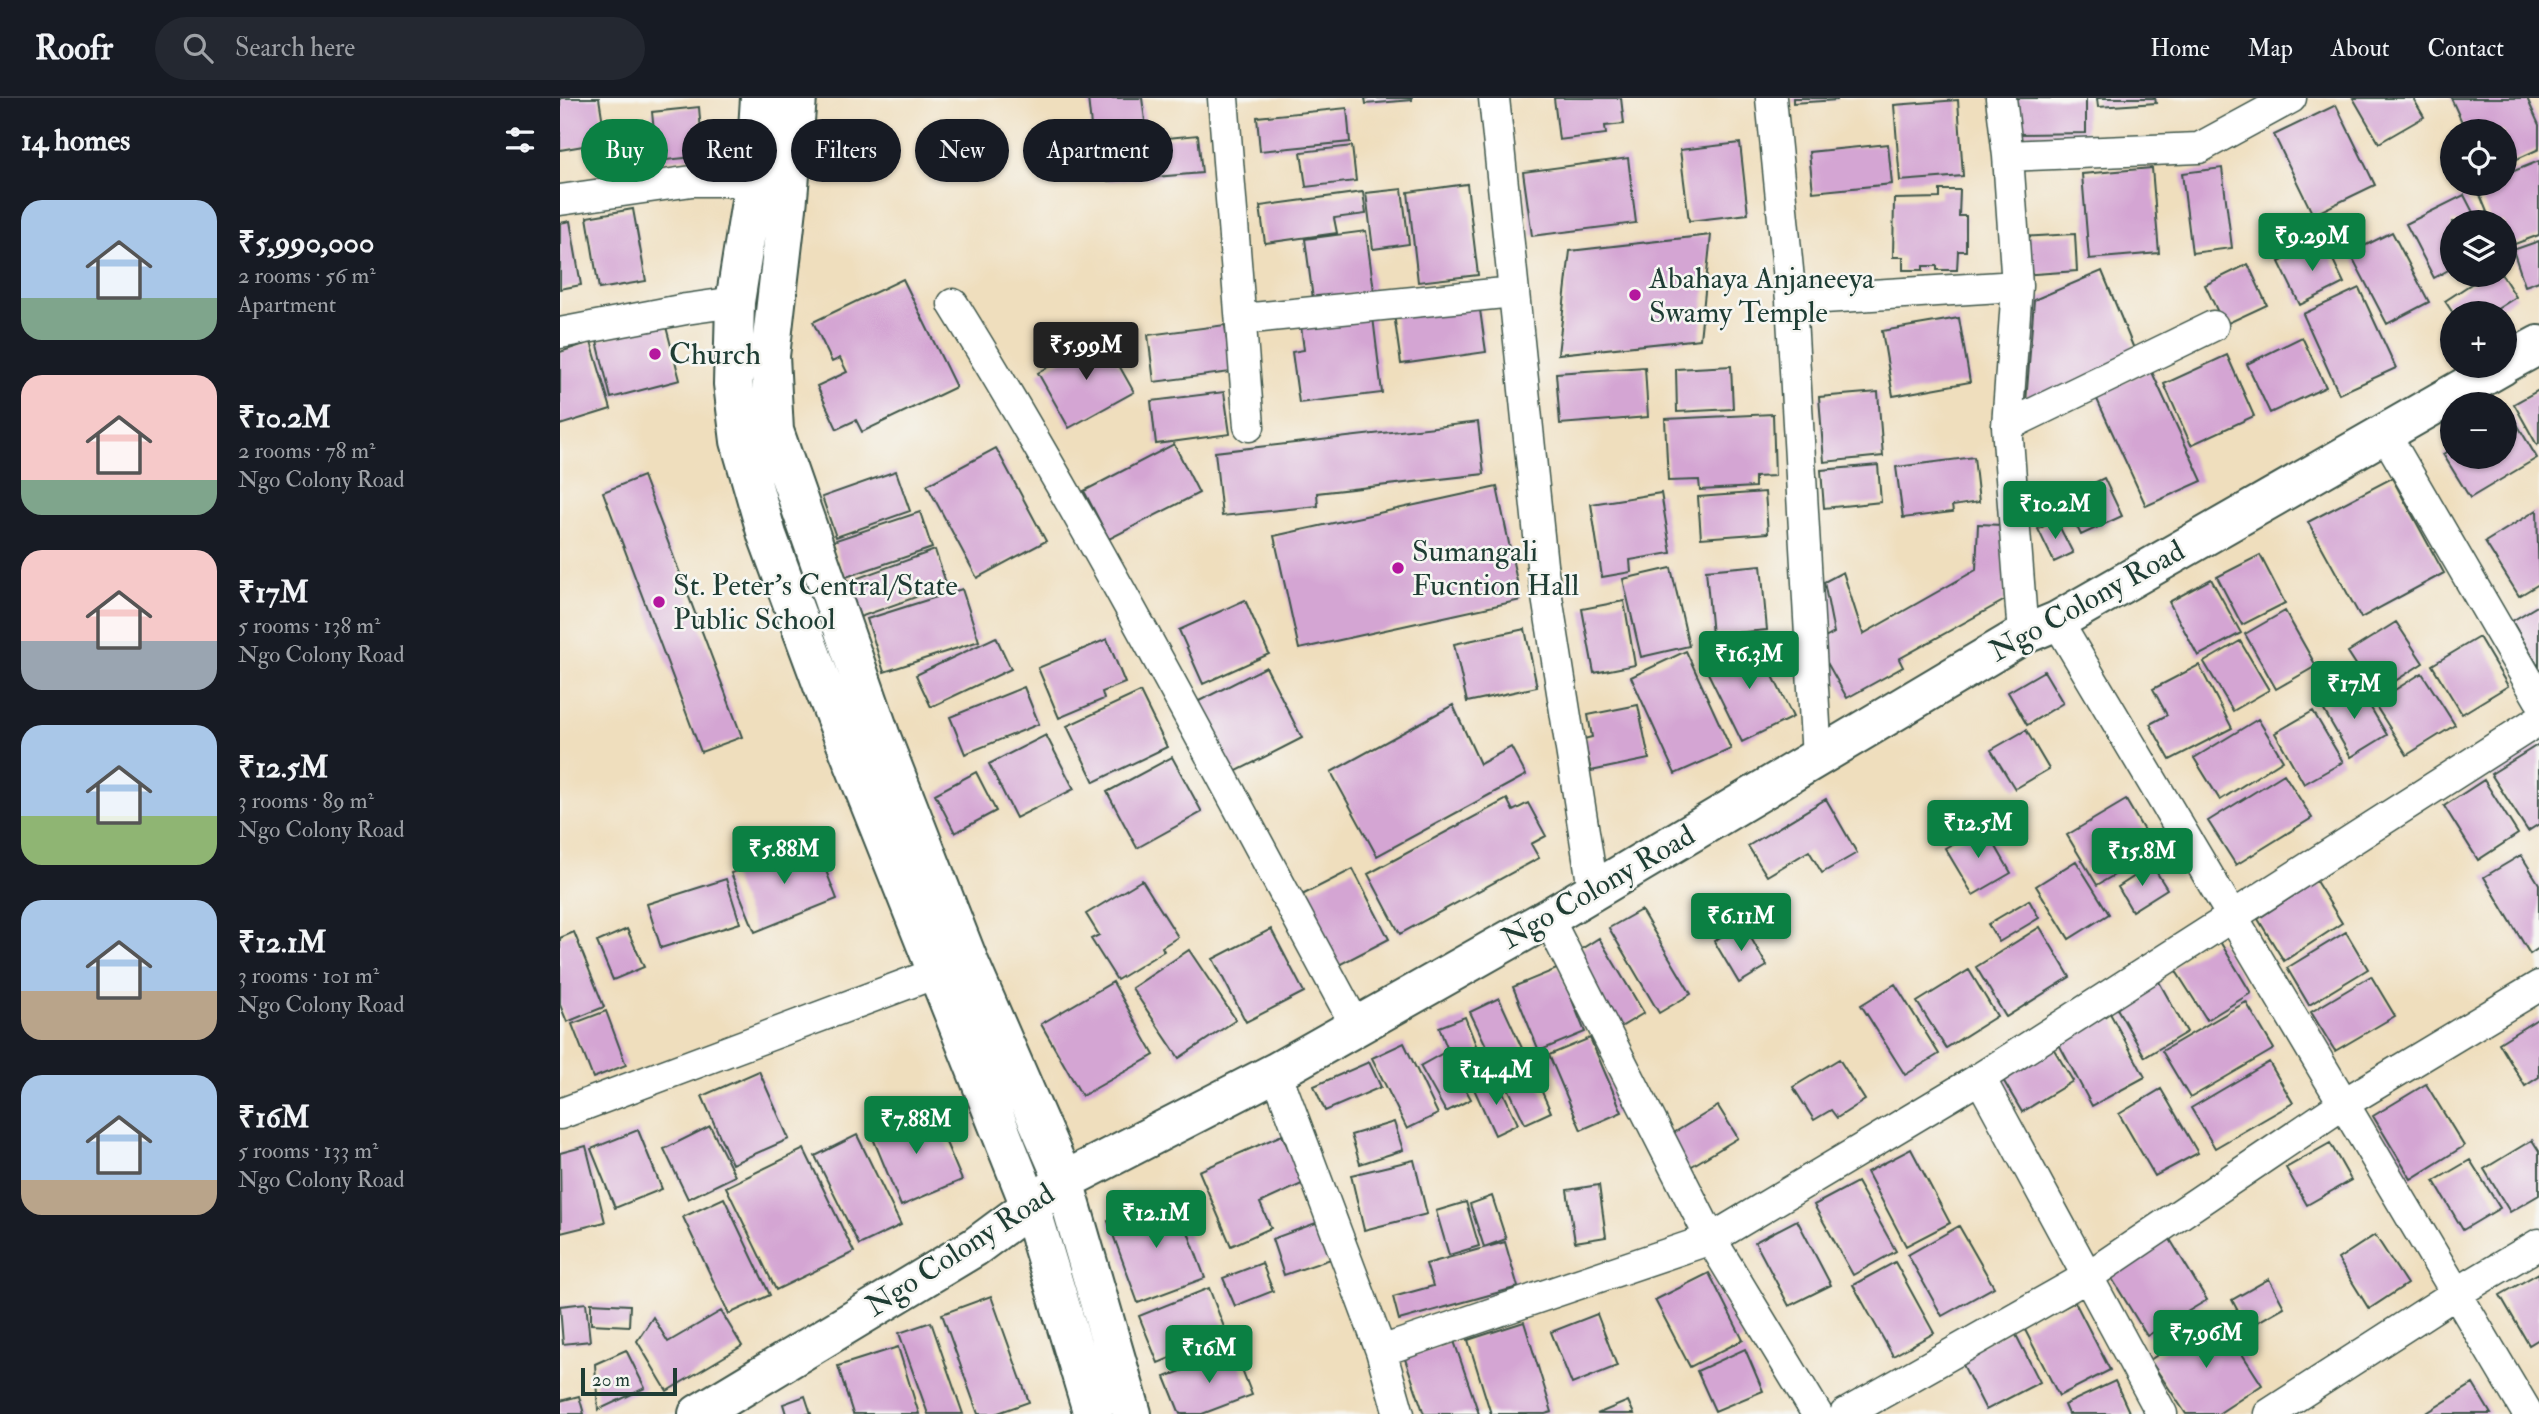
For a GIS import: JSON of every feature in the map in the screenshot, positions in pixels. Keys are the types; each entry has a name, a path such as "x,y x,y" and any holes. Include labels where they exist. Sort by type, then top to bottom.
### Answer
{"street":[{"path":"759,119 760,98"},
{"path":"797,98 770,356 774,430 886,749 969,962 1064,1181 1132,1414"},
{"path":"1223,98 1249,426"},
{"path":"1494,98 1542,565 1593,889"},
{"path":"1771,98 1791,300 1817,759"},
{"path":"2001,98 2017,286 2007,426 2040,628 2232,916 2528,1414"},
{"path":"2008,156 2199,148 2291,98"},
{"path":"560,200 685,182"},
{"path":"754,182 735,302 733,384 740,441 767,535 822,686 1031,1208 1093,1414"},
{"path":"1791,300 2017,286"},
{"path":"1242,319 1514,292"},
{"path":"560,333 735,302"},
{"path":"953,304 1139,626 1356,1026"},
{"path":"2007,426 2213,326"},
{"name":"Ngo Colony Road","path":"2517,357 2539,345"},
{"name":"Ngo Colony Road","path":"698,1414 975,1247 1064,1181 1276,1072 1548,918 1593,889 2040,628 2480,378"},
{"path":"2384,432 2539,699"},
{"path":"1381,1351 1711,1239 1980,1077 2539,720"},
{"path":"1548,918 1711,1239 1817,1414"},
{"path":"560,1114 936,973"},
{"path":"1845,1414 2087,1276 2343,1104 2539,986"},
{"path":"1276,1072 1381,1351 1399,1414"},
{"path":"1980,1077 2162,1414"},
{"path":"2269,1414 2455,1294 2539,1244"}],"building":[{"path":"560,98 599,98 602,119 581,119 581,146 560,150"},
{"path":"1088,98 1142,98 1145,119 1090,119"},
{"path":"1365,98 1412,98 1412,100 1366,104"},
{"path":"1554,98 1621,98 1624,124 1605,126 1606,134 1559,140"},
{"path":"1793,98 1837,98 1837,100 1793,103"},
{"path":"2016,98 2086,98 2086,133 2017,134"},
{"path":"2097,98 2155,98 2156,103 2098,107"},
{"path":"2353,98 2413,98 2424,117 2379,143"},
{"path":"2451,98 2527,98 2539,125 2539,149 2517,159 2517,119 2461,119"},
{"path":"1958,100 1963,176 1900,181 1894,105"},
{"path":"2336,105 2375,185 2313,215 2274,135"},
{"path":"699,107 700,119 682,119 682,158 668,160 668,119 653,119 652,112"},
{"path":"1347,108 1350,142 1260,151 1257,117"},
{"path":"1198,135 1202,173 1173,175 1173,137"},
{"path":"1740,143 1748,214 1689,221 1680,150"},
{"path":"1888,144 1892,184 1813,192 1809,152"},
{"path":"1352,146 1356,181 1306,187 1301,152"},
{"path":"1628,158 1636,223 1532,236 1523,172"},
{"path":"2539,161 2539,235 2517,243 2517,210 2486,210 2480,196 2517,196 2517,170"},
{"path":"2152,168 2159,253 2089,259 2082,174"},
{"path":"2222,168 2232,248 2192,253 2182,173"},
{"path":"1467,184 1478,275 1418,282 1408,192"},
{"path":"1402,189 1409,244 1373,249 1366,193"},
{"path":"1940,190 1960,190 1959,216 1966,216 1966,251 1958,251 1957,270 1937,270 1937,266 1923,266 1923,270 1903,270 1903,257 1893,257 1894,199 1940,198"},
{"path":"1363,192 1366,214 1334,218 1337,233 1265,243 1260,206"},
{"path":"2462,196 2472,210 2440,210 2440,275 2434,278 2406,224"},
{"path":"633,209 646,281 599,289 587,217"},
{"path":"570,221 581,285 560,289 560,223"},
{"path":"1366,231 1374,291 1313,299 1305,239"},
{"path":"2392,232 2429,302 2387,324 2350,253"},
{"path":"2075,234 2077,271 2022,275 2019,237"},
{"name":"Abahaya Anjaneeya Swamy Temple","path":"1711,235 1700,339 1558,354 1570,251"},
{"path":"2324,241 2344,283 2300,305 2279,262"},
{"path":"2539,241 2539,281 2525,286 2517,262 2517,249"},
{"path":"2248,264 2267,305 2224,325 2205,285"},
{"path":"2102,271 2137,356 2026,403 2034,300"},
{"path":"903,279 956,387 862,432 856,420 837,429 817,386 847,372 840,358 832,362 813,322"},
{"path":"2467,287 2510,287 2516,297 2510,301 2445,301"},
{"path":"2359,288 2396,368 2339,394 2303,314"},
{"path":"1479,303 1486,352 1401,364 1394,314"},
{"path":"1373,317 1382,393 1299,403 1292,352 1304,350 1301,326"},
{"path":"1959,318 1970,382 1893,396 1882,331"},
{"path":"665,323 680,380 611,398 597,341"},
{"path":"1225,325 1231,372 1154,382 1148,335"},
{"path":"1103,337 1134,392 1069,428 1038,373"},
{"path":"2302,337 2326,387 2270,413 2247,364"},
{"path":"591,342 611,409 560,425 560,352"},
{"path":"2227,355 2254,416 2191,445 2164,384"},
{"path":"1731,366 1733,409 1677,412 1676,369"},
{"path":"1645,367 1648,417 1560,424 1556,373"},
{"path":"2151,370 2202,481 2146,506 2095,395"},
{"path":"2539,390 2537,445 2517,409 2517,402"},
{"path":"1224,392 1230,434 1156,444 1151,401"},
{"path":"1878,392 1883,456 1824,462 1819,397"},
{"path":"1773,414 1775,476 1755,477 1755,487 1700,490 1699,480 1668,481 1665,419"},
{"path":"1478,422 1484,474 1317,493 1318,506 1222,516 1215,452"},
{"path":"2517,424 2537,458 2470,498 2452,469 2517,469"},
{"path":"1174,444 1199,493 1109,539 1084,491"},
{"path":"996,448 1046,541 977,578 927,485"},
{"path":"1974,457 1979,502 1952,506 1953,512 1903,518 1896,467"},
{"path":"1878,465 1881,502 1824,508 1821,470"},
{"path":"896,471 910,511 836,537 822,497"},
{"path":"643,476 742,737 701,752 603,492"},
{"path":"2104,478 2122,516 2081,535 2063,498"},
{"path":"2392,478 2444,573 2361,618 2308,522"},
{"name":"Sumangali Fucntion Hall","path":"1497,487 1521,600 1299,649 1274,536"},
{"path":"1765,492 1768,533 1701,538 1698,497"},
{"path":"1661,493 1671,553 1630,560 1631,572 1602,577 1591,504"},
{"path":"2537,510 2539,584 2519,596 2485,542"},
{"path":"920,512 932,548 846,577 833,541"},
{"path":"2056,520 2073,553 2054,562 2038,529"},
{"path":"1978,524 2002,525 2005,600 1899,659 1903,667 1847,698 1816,643 1834,633 1824,582 1843,572 1863,634 1976,570"},
{"path":"935,550 947,586 860,617 847,582"},
{"path":"2260,555 2285,603 2242,625 2217,577"},
{"path":"1761,565 1767,630 1712,635 1706,570"},
{"path":"1671,568 1689,646 1641,657 1623,579"},
{"path":"2211,579 2241,633 2198,656 2169,602"},
{"path":"962,589 979,641 884,672 867,619"},
{"path":"1245,600 1269,654 1203,684 1179,630"},
{"path":"1624,601 1635,665 1594,673 1582,609"},
{"path":"2539,605 2539,668 2512,621"},
{"path":"2285,611 2316,666 2276,689 2245,634"},
{"path":"2396,622 2423,663 2375,694 2348,652"},
{"path":"1525,629 1537,687 1467,702 1454,644"},
{"path":"996,637 1011,669 931,707 916,675"},
{"path":"2479,637 2508,686 2462,714 2432,665"},
{"path":"1107,639 1125,683 1102,692 1104,699 1059,718 1038,668"},
{"path":"1755,639 1793,717 1742,742 1704,665"},
{"path":"2240,641 2269,690 2233,711 2204,662"},
{"path":"1686,651 1731,749 1675,774 1631,677"},
{"path":"2199,665 2232,728 2170,760 2150,724 2167,715 2153,689"},
{"path":"1266,667 1302,738 1233,773 1197,702"},
{"path":"2044,671 2063,703 2027,725 2008,692"},
{"path":"2422,673 2455,725 2407,755 2374,703"},
{"path":"2358,686 2387,735 2351,757 2322,707"},
{"path":"1024,687 1039,724 965,754 950,717"},
{"path":"1140,692 1167,747 1094,782 1067,726"},
{"path":"1453,705 1480,764 1511,747 1526,775 1377,856 1331,772"},
{"path":"1638,705 1649,759 1591,771 1584,739 1592,737 1588,715"},
{"path":"2313,711 2343,762 2304,784 2275,733"},
{"path":"2258,719 2283,760 2220,800 2194,758"},
{"path":"2026,730 2049,769 2015,789 1991,750"},
{"path":"1046,735 1074,789 1016,818 989,764"},
{"path":"2539,744 2539,824 2528,831 2491,774"},
{"path":"1172,757 1202,812 1137,848 1107,792"},
{"path":"976,772 996,811 955,833 935,794"},
{"path":"2284,774 2312,818 2236,865 2208,821"},
{"path":"2484,780 2518,834 2478,860 2444,806"},
{"path":"1507,799 1513,811 1528,803 1546,836 1531,844 1539,858 1400,934 1368,874"},
{"path":"1826,799 1857,853 1822,873 1809,851 1767,876 1748,846"},
{"path":"2126,800 2156,851 2097,885 2067,835"},
{"path":"1984,826 2011,873 1973,895 1945,848"},
{"path":"814,840 837,899 755,932 731,873"},
{"path":"2521,855 2539,884 2539,948 2530,954 2484,877"},
{"path":"2076,861 2109,914 2069,939 2036,886"},
{"path":"2152,865 2167,889 2132,911 2118,887"},
{"path":"1353,869 1389,939 1337,966 1300,896"},
{"path":"726,879 740,923 661,948 647,904"},
{"path":"1142,880 1178,937 1162,947 1164,951 1117,980 1091,939 1099,935 1086,914"},
{"path":"2316,881 2342,923 2284,961 2258,919"},
{"path":"2029,900 2039,918 1999,942 1988,924"},
{"path":"1641,910 1691,994 1659,1013 1609,928"},
{"path":"1743,924 1767,966 1739,983 1714,941"},
{"path":"2040,927 2070,977 2006,1017 1976,967"},
{"path":"627,929 644,967 613,980 597,942"},
{"path":"1271,929 1304,992 1246,1022 1213,959"},
{"path":"574,932 604,1007 567,1022 560,1005 560,938"},
{"path":"2346,932 2368,969 2309,1005 2287,968"},
{"path":"1599,938 1644,1013 1619,1028 1575,953"},
{"path":"2219,940 2251,993 2207,1020 2174,968"},
{"path":"1189,950 1236,1020 1179,1058 1132,988"},
{"path":"1559,968 1585,1032 1539,1051 1513,987"},
{"path":"1969,970 1997,1016 1946,1048 1917,1002"},
{"path":"2371,976 2395,1016 2335,1051 2311,1012"},
{"path":"2158,980 2187,1032 2145,1057 2115,1005"},
{"path":"1113,982 1154,1055 1082,1096 1041,1024"},
{"path":"1895,984 1939,1054 1905,1075 1861,1005"},
{"path":"1499,998 1527,1059 1499,1073 1470,1012"},
{"path":"2246,1002 2274,1049 2190,1098 2162,1051"},
{"path":"2106,1006 2145,1077 2092,1106 2054,1035"},
{"path":"606,1011 626,1065 593,1078 572,1024"},
{"path":"1465,1017 1479,1053 1453,1063 1439,1027"},
{"path":"2539,1018 2539,1077 2525,1086 2499,1043"},
{"path":"1590,1038 1622,1112 1581,1130 1549,1055"},
{"path":"1404,1043 1438,1114 1407,1129 1372,1058"},
{"path":"2050,1043 2073,1081 2022,1112 1999,1073"},
{"path":"1445,1052 1471,1099 1446,1112 1420,1066"},
{"path":"1485,1056 1494,1076 1469,1088 1459,1067"},
{"path":"1839,1059 1865,1100 1837,1118 1831,1110 1814,1120 1793,1087"},
{"path":"1369,1062 1381,1087 1325,1111 1314,1086"},
{"path":"2269,1062 2293,1103 2215,1148 2191,1108"},
{"path":"1530,1065 1551,1112 1525,1124 1503,1077"},
{"path":"759,1071 789,1139 732,1164 702,1096"},
{"path":"1497,1079 1518,1124 1495,1135 1474,1089"},
{"path":"2426,1084 2464,1146 2411,1179 2373,1116"},
{"path":"2161,1089 2198,1153 2155,1176 2119,1114"},
{"path":"930,1105 962,1180 901,1206 870,1131"},
{"path":"1718,1106 1738,1138 1687,1169 1667,1137"},
{"path":"1394,1122 1403,1150 1360,1164 1351,1135"},
{"path":"710,1126 735,1176 688,1199 664,1149"},
{"path":"638,1130 662,1189 615,1208 591,1149"},
{"path":"857,1135 901,1225 859,1245 815,1156"},
{"path":"1282,1135 1304,1183 1260,1203 1271,1228 1231,1246 1199,1171"},
{"path":"2532,1140 2539,1151 2539,1195 2510,1212 2484,1169"},
{"path":"2330,1143 2351,1180 2307,1205 2286,1168"},
{"path":"586,1146 605,1222 561,1233 560,1153"},
{"path":"804,1149 854,1252 776,1290 726,1187"},
{"path":"1911,1149 1950,1223 1906,1246 1867,1172"},
{"path":"1414,1160 1427,1214 1364,1230 1351,1175"},
{"path":"2470,1160 2500,1208 2463,1230 2434,1181"},
{"path":"1857,1182 1896,1251 1853,1275 1814,1205"},
{"path":"1599,1185 1606,1237 1575,1242 1567,1190"},
{"path":"1492,1196 1506,1239 1484,1247 1470,1204"},
{"path":"1175,1197 1205,1278 1138,1303 1108,1221"},
{"path":"724,1198 770,1295 729,1314 683,1217"},
{"path":"1466,1202 1479,1246 1449,1255 1436,1211"},
{"path":"1324,1220 1337,1257 1284,1275 1272,1239"},
{"path":"1797,1220 1831,1285 1789,1306 1755,1242"},
{"path":"1959,1226 1994,1287 1942,1316 1908,1255"},
{"path":"2375,1235 2407,1284 2369,1309 2338,1259"},
{"path":"2168,1236 2207,1300 2147,1336 2108,1272"},
{"path":"1505,1242 1518,1287 1399,1320 1393,1297 1433,1286 1426,1264"},
{"path":"1895,1262 1934,1333 1893,1356 1853,1285"},
{"path":"1262,1263 1273,1291 1235,1306 1223,1278"},
{"path":"1709,1273 1743,1340 1690,1367 1655,1300"},
{"path":"2539,1273 2539,1339 2529,1345 2500,1295"},
{"path":"2269,1279 2284,1307 2247,1328 2232,1300"},
{"path":"1209,1288 1227,1335 1158,1363 1139,1316"},
{"path":"991,1296 1029,1402 995,1414 978,1414 942,1314"},
{"path":"2075,1302 2110,1370 2059,1396 2024,1328"},
{"path":"586,1303 590,1341 563,1344 560,1306"},
{"path":"591,1303 630,1305 629,1326 591,1324"},
{"path":"721,1311 742,1346 667,1391 637,1341 653,1317 668,1342"},
{"path":"1597,1314 1617,1366 1572,1384 1551,1332"},
{"path":"2217,1315 2262,1385 2218,1414 2186,1414 2150,1360"},
{"path":"931,1322 963,1414 928,1414 899,1333"},
{"path":"1524,1322 1552,1412 1491,1414 1468,1340"},
{"path":"2013,1329 2040,1382 1986,1410 1959,1357"},
{"path":"1454,1341 1479,1414 1424,1414 1405,1359"},
{"path":"898,1347 919,1414 853,1414 838,1366"},
{"path":"1745,1349 1763,1391 1715,1411 1697,1371"},
{"path":"626,1350 645,1388 598,1410 595,1364"},
{"path":"1235,1351 1252,1395 1202,1414 1180,1414 1165,1377"},
{"path":"2115,1381 2130,1414 2068,1414 2064,1405"},
{"path":"2473,1384 2491,1414 2425,1414"},
{"path":"579,1396 584,1414 560,1414 560,1401"},
{"path":"805,1396 811,1414 786,1414 783,1404"},
{"path":"1628,1401 1634,1414 1597,1414"}],"place":[{"name":"Abahaya Anjaneeya Swamy Temple","path":"1635,295"},
{"name":"Church","path":"655,354"},
{"name":"Sumangali Fucntion Hall","path":"1398,568"},
{"name":"St. Peter's Central/State Public School","path":"659,602"}]}
